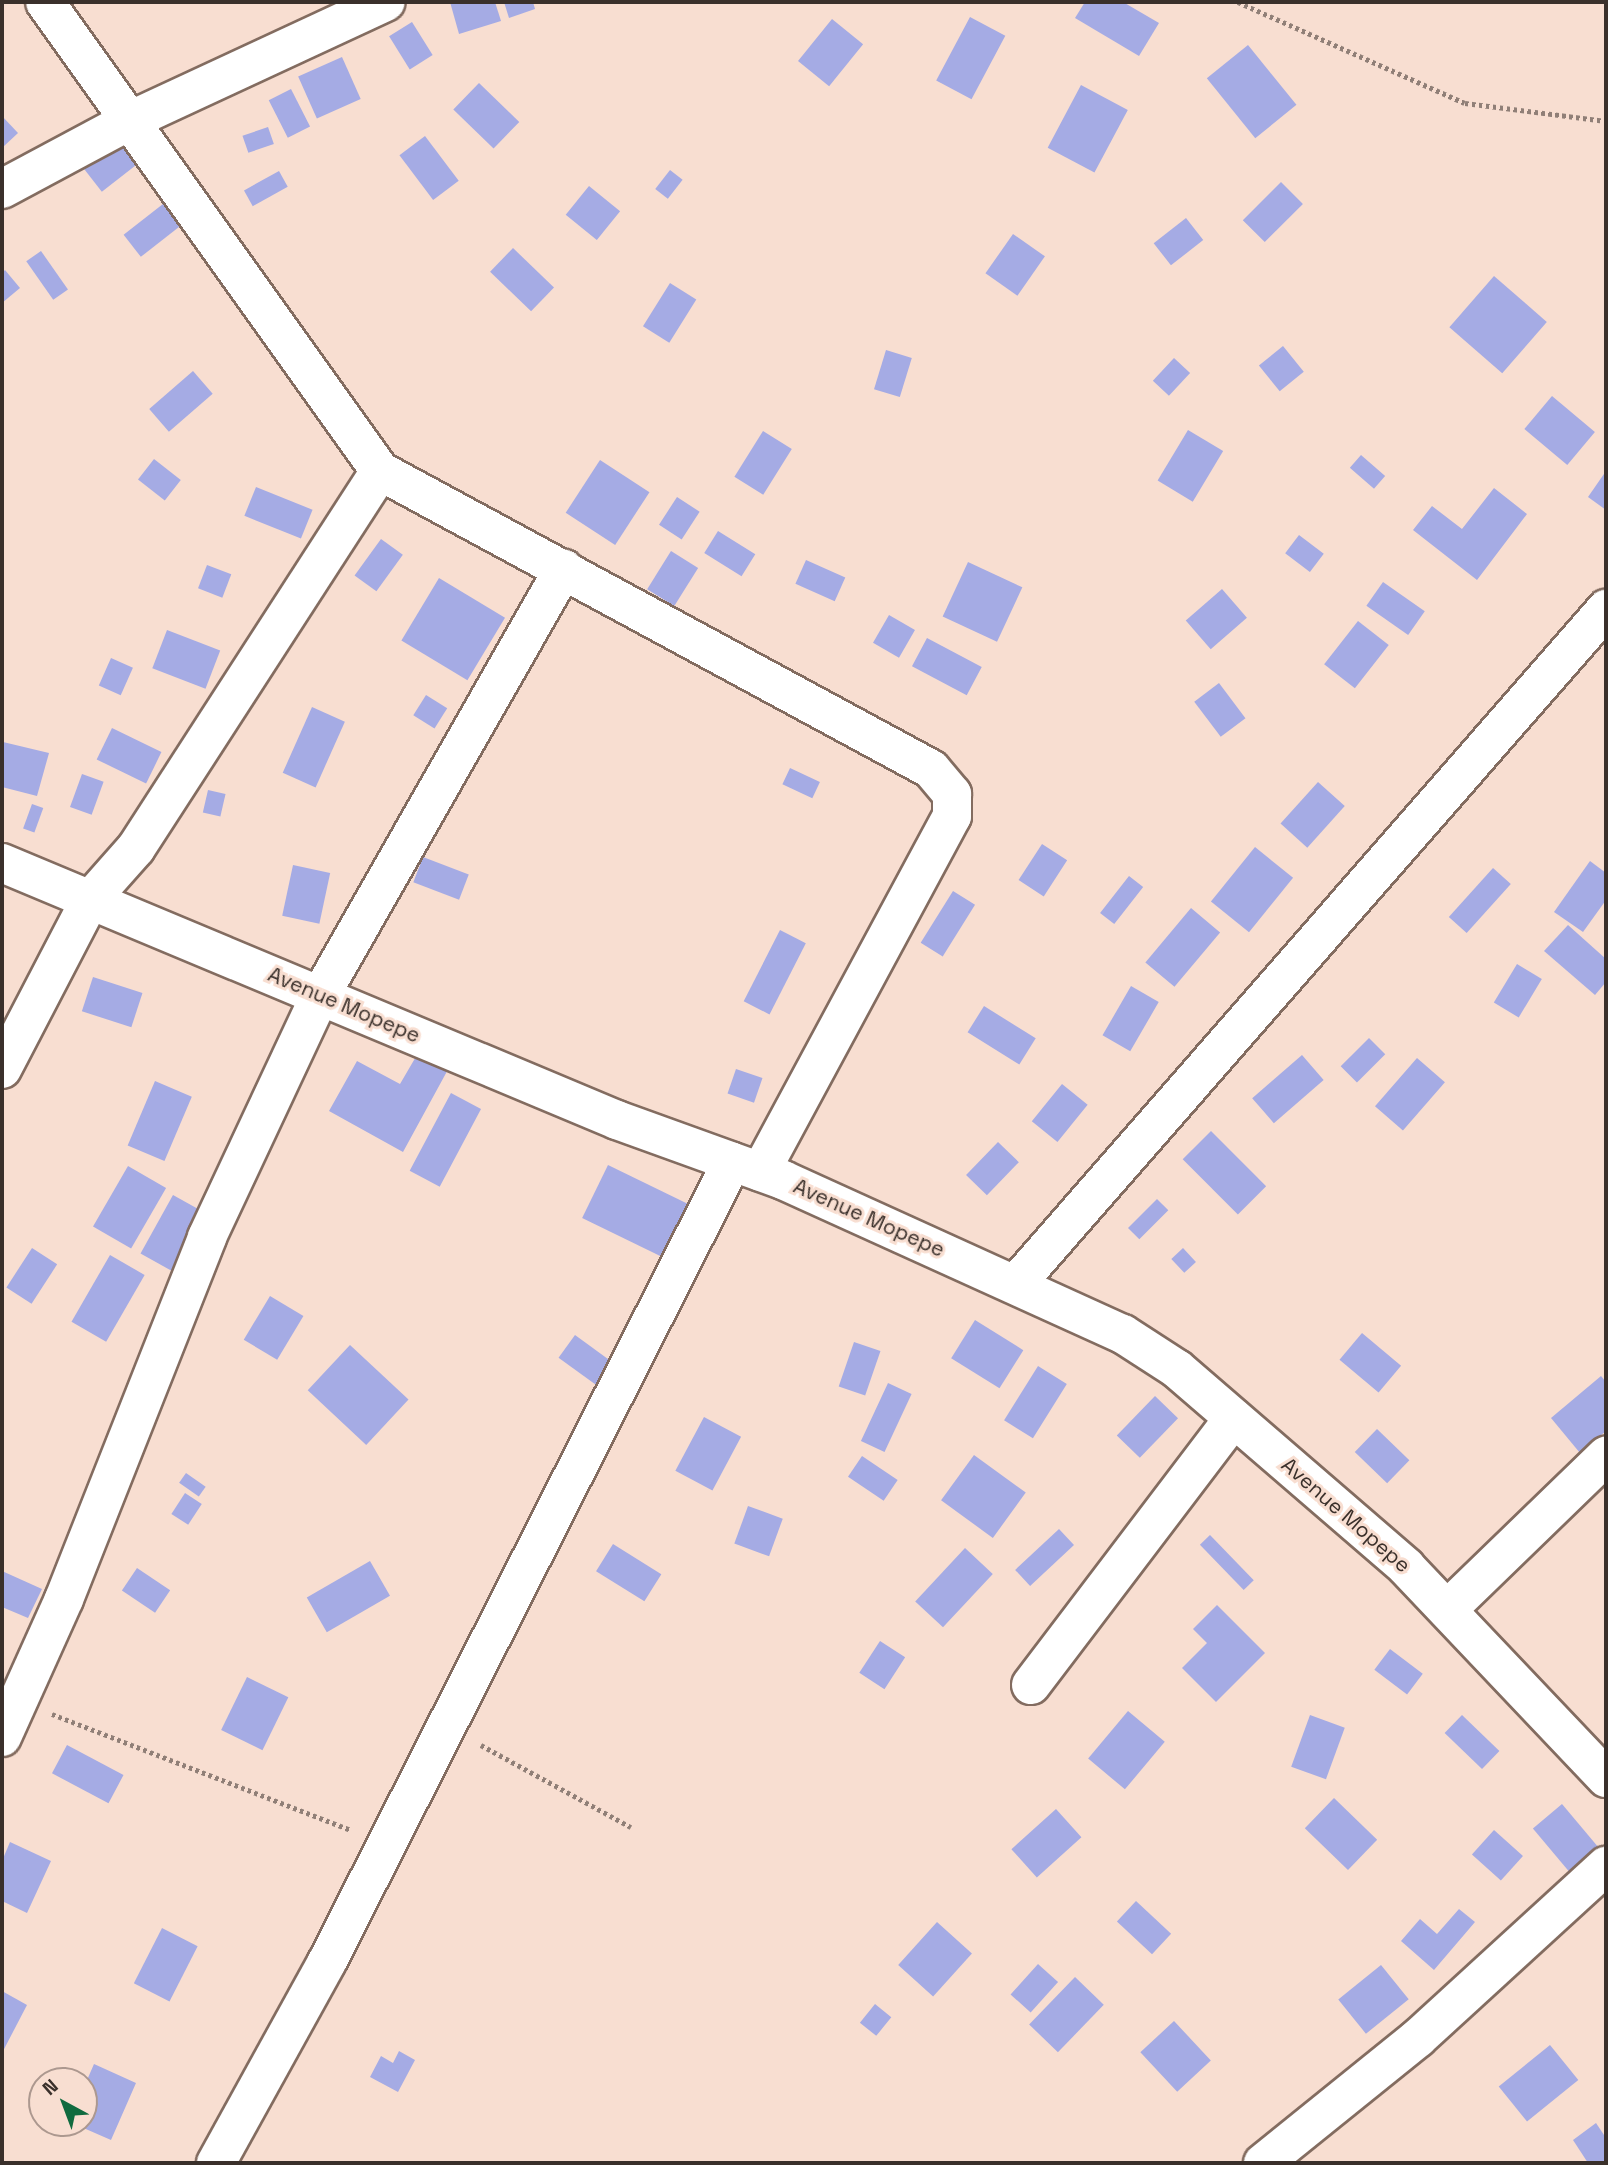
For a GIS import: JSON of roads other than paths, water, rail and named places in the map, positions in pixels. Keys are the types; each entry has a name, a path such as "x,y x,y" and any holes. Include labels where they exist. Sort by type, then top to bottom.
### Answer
{"street":[{"path":"45,2 127,122 380,471 931,769 952,794 952,816 746,1167 446,1726 387,1844 216,2163"},
{"path":"2,189 127,122 386,2"},
{"path":"2,1069 90,900 136,848 380,471"},
{"path":"2,1737 64,1599 206,1237 320,996 564,569"},
{"path":"1016,1284 1606,609"},
{"name":"Avenue Mopepe","path":"2,863 617,1120 746,1167 1016,1284 1123,1334 1177,1369 1449,1608 1606,1778"},
{"path":"1031,1685 1234,1418"},
{"path":"1449,1608 1606,1456"},
{"path":"1262,2163 1418,2038 1606,1866"}]}
